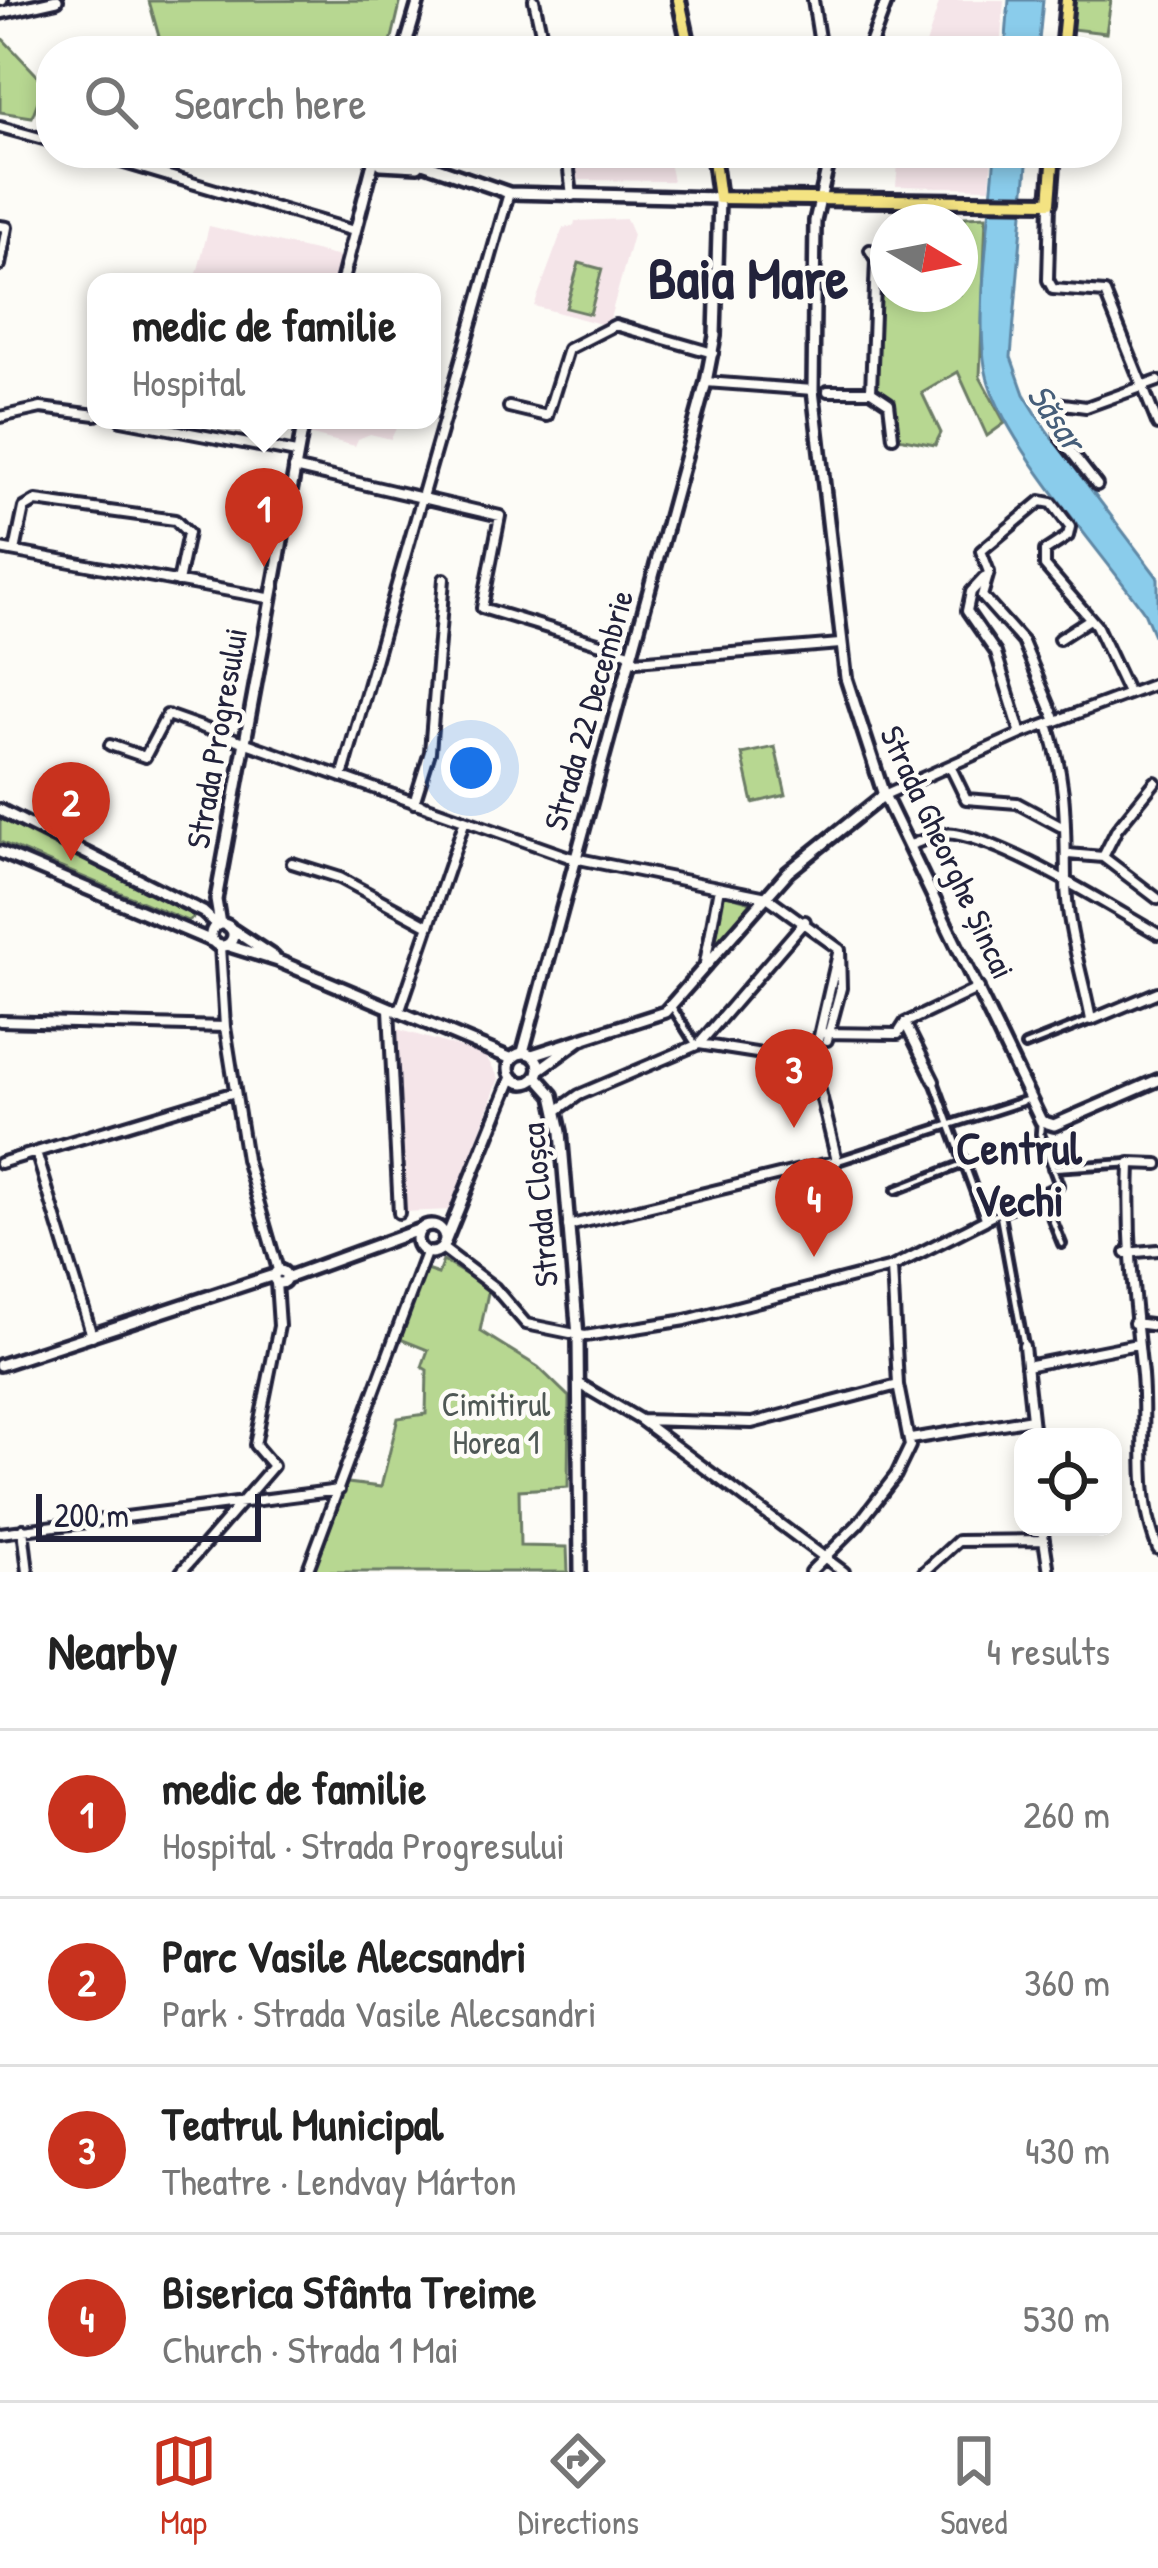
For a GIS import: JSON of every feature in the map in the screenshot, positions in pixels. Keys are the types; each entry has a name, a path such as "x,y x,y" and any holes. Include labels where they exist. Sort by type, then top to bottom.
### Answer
{"main road":[{"path":"679,0 687,36"},
{"path":"1063,36 1067,0"},
{"path":"715,168 719,198 1051,202 1053,168"}],"street":[{"path":"0,14 56,0"},
{"path":"408,36 419,0"},
{"path":"534,0 542,36"},
{"path":"813,0 818,36"},
{"path":"874,36 887,0"},
{"path":"0,127 36,137"},
{"path":"142,168 354,230"},
{"path":"344,273 372,168"},
{"path":"424,168 509,194 719,198"},
{"path":"569,168 572,196"},
{"name":"Strada Gheorghe Șincai","path":"826,168 817,199 813,390 840,644 852,705 884,795 1010,1048 1041,1121"},
{"path":"342,777 509,194"},
{"name":"Strada 22 Decembrie","path":"528,1053 525,1037 706,382 712,353 719,198"},
{"path":"1051,202 1048,280 1053,289 1105,293 1158,425"},
{"path":"0,226 7,227 0,265"},
{"path":"871,391 874,312"},
{"path":"509,407 547,416 571,346 615,325 712,353"},
{"path":"1097,485 1060,439 1056,403 1079,409 1158,381"},
{"path":"706,382 813,390"},
{"path":"828,391 871,391 889,403 893,437"},
{"path":"0,417 47,408 87,414"},
{"path":"169,429 296,453"},
{"name":"Strada Progresului","path":"220,945 216,901 302,429"},
{"path":"293,468 500,516 482,608 641,662 840,644"},
{"path":"15,551 24,508 36,501 175,520 188,533 178,582"},
{"path":"1091,1020 1066,881 1068,854 1061,827 1066,785 1052,722 1023,642 982,596 989,572 981,551 1036,504 1052,503 1071,532 1045,550 1043,562 1090,619 1128,693"},
{"path":"0,549 268,598"},
{"path":"989,572 971,592 968,611 996,652 1022,734"},
{"path":"414,803 430,752 444,579"},
{"path":"1059,639 1090,619"},
{"path":"512,1059 658,1018 811,853 884,795 1022,734 1158,683"},
{"path":"110,745 145,757 164,716 575,859 767,897 839,949 825,1035 814,1057 837,1161"},
{"path":"951,767 966,799 1017,803 1061,827"},
{"path":"1103,857 1117,829 1155,782"},
{"path":"0,810 201,911 278,961"},
{"path":"399,1213 394,1011 464,823"},
{"path":"910,845 956,834 1066,881 1158,934"},
{"path":"0,851 220,945 278,961 394,1011 500,1049 512,1059"},
{"path":"1068,854 1103,857 1158,898"},
{"path":"292,863 340,878 428,926"},
{"path":"705,967 719,887"},
{"path":"558,1110 579,1094 698,1044 805,921"},
{"path":"181,1572 273,1466 255,1445 279,1326 279,1276 250,1179 225,1027 220,945 232,930"},
{"path":"825,1035 890,1036 905,1023 981,988"},
{"path":"1025,1046 1158,992"},
{"path":"672,1007 698,1044 814,1057"},
{"path":"0,1021 225,1027"},
{"path":"905,1023 934,1081 985,1220"},
{"path":"512,1077 527,1083 581,1039"},
{"name":"Strada Cloșca","path":"528,1053 558,1110 578,1336 580,1572"},
{"path":"401,1240 423,1251 444,1245 460,1214 499,1099 512,1077 512,1059"},
{"path":"1041,1121 1054,1125 1158,1080"},
{"path":"0,1163 235,1091"},
{"path":"566,1226 837,1161 1030,1100"},
{"path":"433,1225 442,1230 444,1245 495,1288 526,1324 578,1336 686,1320 892,1267 1059,1185 1041,1121"},
{"path":"35,1152 92,1336"},
{"path":"1130,1163 1126,1252 1137,1344 1145,1505 1158,1550"},
{"path":"896,1190 963,1164"},
{"path":"1052,1168 1158,1164"},
{"path":"1041,1193 1062,1244"},
{"path":"1000,1213 1033,1428"},
{"path":"0,1365 401,1240 460,1214"},
{"path":"308,1572 423,1251 421,1229"},
{"path":"1126,1252 1158,1250"},
{"path":"810,1572 826,1560 896,1475 910,1439 898,1384 892,1267"},
{"path":"1135,1323 1158,1326"},
{"path":"1026,1366 1137,1344"},
{"path":"578,1383 639,1419 844,1572"},
{"path":"639,1419 752,1423 898,1384"},
{"path":"910,1439 1032,1419"},
{"path":"0,1533 339,1490"},
{"path":"23,1529 28,1572"},
{"path":"1043,1536 1049,1572"},
{"path":"924,1572 958,1541 1043,1540"}],"shaded area":[{"path":"940,0 1004,0 1001,36 929,36"},
{"path":"575,168 670,168 673,181 577,180"},
{"path":"898,168 991,168 990,188 896,186"},
{"path":"626,219 633,235 608,326 534,306 563,228 574,226 575,221"},
{"path":"209,226 340,257 336,273 197,273"},
{"path":"309,429 396,429 391,439 370,434 355,446 308,434"},
{"path":"397,1029 485,1055 499,1078 452,1210 402,1212"}],"green space":[{"path":"401,0 393,36 159,36 149,1"},
{"path":"1075,0 1111,0 1106,33 1072,29"},
{"path":"0,36 36,74 36,106 32,117 0,112"},
{"path":"978,216 986,216 980,377 1005,423 987,436 958,372 922,393 941,433 935,445 893,437 889,403 871,391 872,312 978,312"},
{"path":"579,263 602,269 590,314 566,308"},
{"path":"775,747 786,795 753,803 742,754"},
{"path":"0,813 194,911 193,918 187,921 0,842"},
{"path":"721,893 754,903 715,944 712,941"},
{"name":"Cimitirul Horea 1","path":"443,1261 489,1288 480,1331 538,1367 569,1397 568,1487 519,1490 520,1546 567,1547 568,1572 313,1572 347,1483 381,1487 398,1418 426,1414 427,1370 422,1367 428,1350 400,1339 426,1270 438,1274"}],"water":[{"path":"1009,0 1043,0 1039,36 1006,36"},
{"path":"994,168 1027,168 1011,357 1024,394 1047,431 1158,578 1158,645 1144,612 1058,500 1000,410 984,361"}],"place":[{"name":"medic de familie","path":"264,567"},
{"name":"Parc Vasile Alecsandri","path":"71,861"},
{"name":"Teatrul Municipal","path":"794,1128"},
{"name":"Biserica Sfânta Treime","path":"814,1257"}],"district":[{"name":"Baia Mare","path":"748,278"},
{"name":"Centrul Vechi","path":"1019,1174"}],"water label":[{"name":"Săsar","path":"1057,417"}]}
